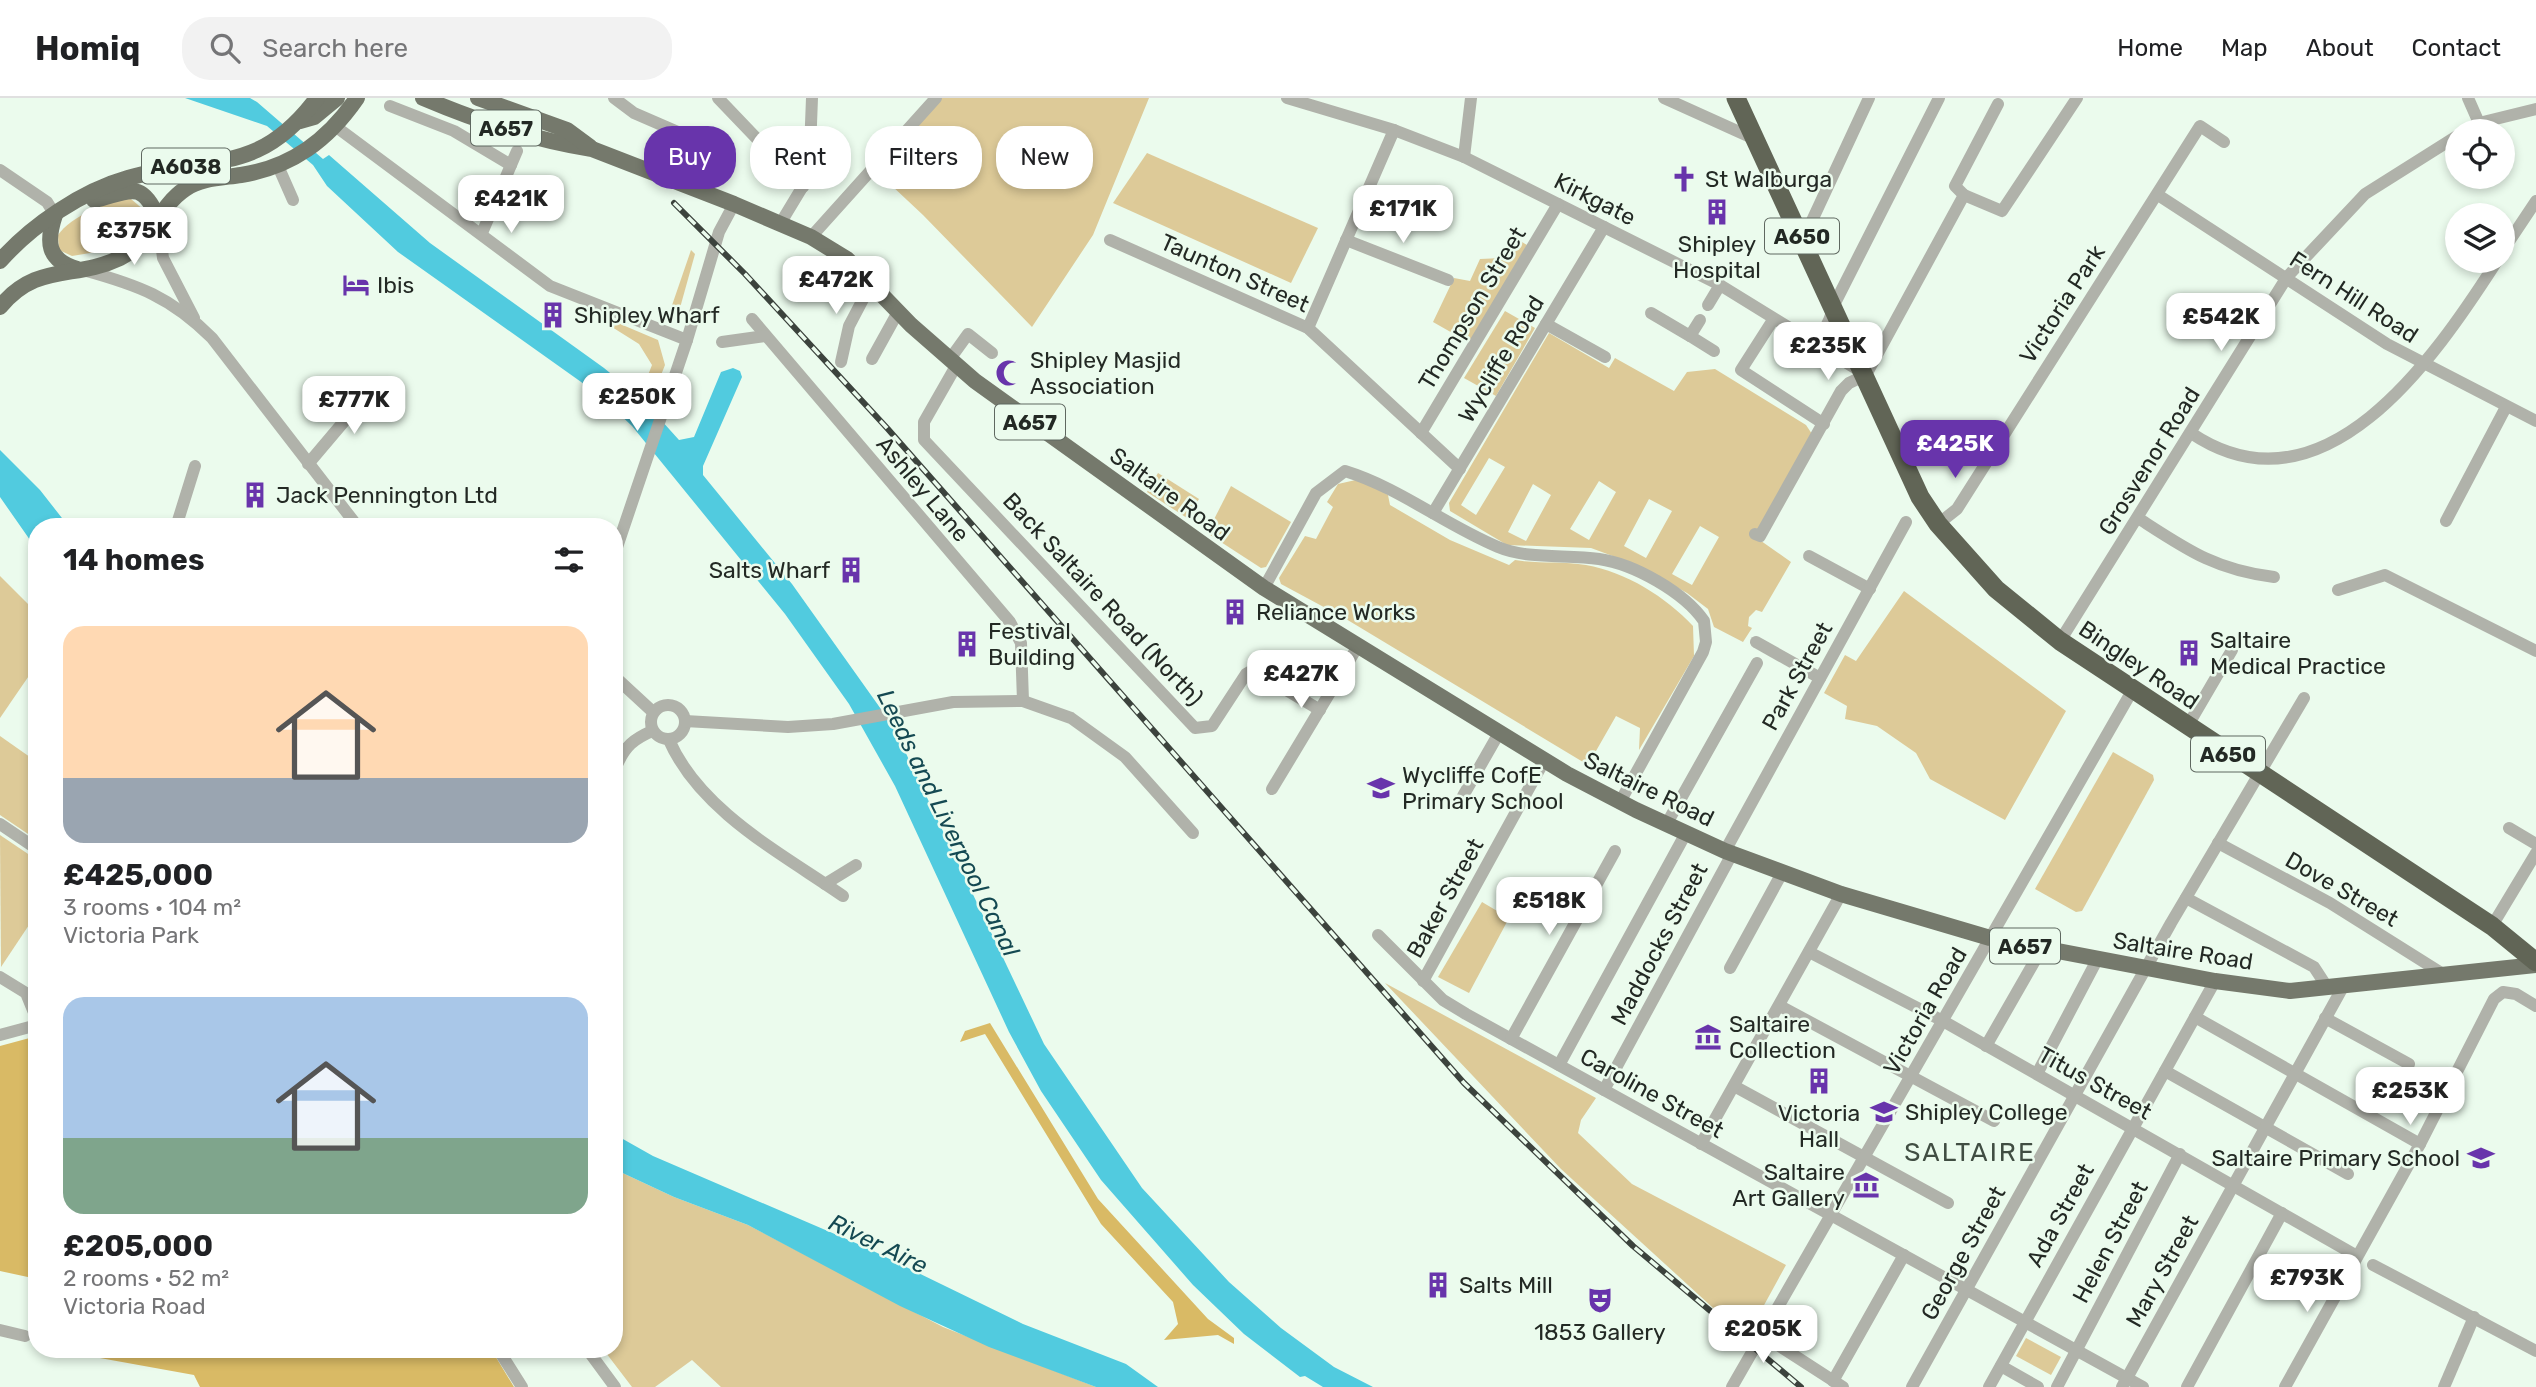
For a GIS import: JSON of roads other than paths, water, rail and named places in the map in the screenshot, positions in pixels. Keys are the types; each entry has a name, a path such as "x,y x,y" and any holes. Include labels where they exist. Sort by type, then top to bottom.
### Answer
{"highway":[{"name":"A650","path":"1736,98 1866,375"},
{"name":"Bingley Road","path":"1866,375 1920,497 1938,524 1996,589 2060,641 2132,691 2492,926 2536,963"}],"main road":[{"path":"300,121 307,98"},
{"name":"A6038","path":"0,261 55,215 120,180 174,167 246,156 272,144 300,121 317,98"},
{"path":"300,121 314,117 337,98"},
{"name":"A6038","path":"0,307 15,290 36,277 80,269 127,255 171,201 190,186 283,164 321,140 357,98"},
{"name":"A657","path":"423,98 471,118 564,144 592,149 644,169"},
{"name":"A657","path":"478,98 567,130 592,149"},
{"name":"A657","path":"696,189 811,237"},
{"name":"A6038","path":"81,200 140,191 149,198 158,218"},
{"path":"55,215 49,233 50,251 58,261 80,269"},
{"name":"Saltaire Road","path":"811,237 848,259 898,312 953,362 1264,588 1544,761 1666,825 1728,852 1841,894 1990,938 2041,950 2215,981 2290,991 2536,963"}],"street":[{"path":"614,98 635,113 664,126"},
{"path":"718,98 750,132"},
{"path":"811,126 812,98"},
{"path":"811,237 936,98"},
{"name":"Kirkgate","path":"1287,98 1307,101 1464,157 1720,285 1866,375"},
{"path":"1464,157 1472,98"},
{"path":"1664,98 1757,141"},
{"path":"1803,240 1869,98"},
{"path":"1799,336 1824,332 1833,305 1939,98"},
{"path":"1998,104 1955,186 1964,195 2002,211 2077,98"},
{"path":"2468,98 2477,119"},
{"path":"390,106 454,131 511,165"},
{"path":"2495,119 2536,109"},
{"path":"335,126 550,286 687,341"},
{"name":"Victoria Park","path":"1938,524 1958,509 2200,126 2224,142"},
{"path":"1308,328 1394,130"},
{"name":"Grosvenor Road","path":"2060,641 2287,277 2365,194 2445,144"},
{"path":"482,233 517,151"},
{"path":"283,164 293,200"},
{"path":"0,170 47,202 55,215"},
{"path":"780,224 802,189"},
{"path":"1755,534 1760,536 1841,391 1849,383 1866,375 1964,195"},
{"name":"Fern Hill Road","path":"2158,195 2422,365 2536,421"},
{"path":"2515,232 2536,201"},
{"path":"623,529 687,341 719,232 734,204"},
{"name":"Thompson Street","path":"1421,433 1558,204"},
{"path":"158,218 163,258 195,321"},
{"name":"Wycliffe Road","path":"1433,513 1604,227"},
{"name":"Taunton Street","path":"1110,240 1308,328 1460,469"},
{"path":"1346,240 1448,280"},
{"path":"80,269 138,285 172,303 195,321 212,338 351,518"},
{"path":"2191,433 2236,457 2275,461 2297,455 2353,430 2388,405 2470,303 2489,273"},
{"path":"841,362 849,326 871,284"},
{"path":"1708,305 1720,285"},
{"path":"872,359 898,312"},
{"path":"1651,313 1714,351"},
{"name":"Ashley Lane","path":"752,319 1010,622 1021,643 1024,701"},
{"path":"1690,336 1700,320"},
{"path":"1773,320 1741,370 1824,424"},
{"path":"1546,324 1605,357"},
{"path":"953,362 968,334 992,353"},
{"path":"722,342 765,336"},
{"name":"Back Saltaire Road (North)","path":"953,362 924,422 924,440 1195,727 1212,726 1246,674 1253,670 1320,710"},
{"path":"308,464 374,386"},
{"path":"2446,521 2506,407"},
{"path":"179,518 195,466"},
{"path":"1264,588 1316,493 1345,471 1376,480 1500,548 1535,555 1601,559 1634,571 1674,594 1698,613 1706,631 1703,652 1620,802"},
{"path":"2138,518 2206,561 2251,574 2274,577"},
{"name":"Park Street","path":"1728,852 1906,522"},
{"path":"1809,556 1870,589"},
{"path":"2337,590 2385,575 2536,651"},
{"path":"1756,642 1820,678"},
{"path":"1272,789 1358,646"},
{"path":"2187,727 2232,650"},
{"path":"1666,825 1757,663"},
{"path":"623,684 653,712"},
{"name":"Victoria Road","path":"1732,1387 2132,691"},
{"name":"George Street","path":"1912,1387 2186,898 2304,698"},
{"path":"685,721 788,727 833,724 896,710 953,702 1024,701 1071,718 1125,757 1194,833"},
{"path":"653,712 661,706 675,706 682,711 685,721 678,737 668,740"},
{"path":"652,731 653,712"},
{"path":"652,731 668,740 680,765 699,790 843,896"},
{"path":"623,755 629,745 652,731"},
{"path":"1462,796 1499,733"},
{"name":"Baker Street","path":"1423,981 1544,761"},
{"path":"0,824 28,843"},
{"path":"2492,926 2535,853 2509,828"},
{"path":"1559,1065 1686,833"},
{"name":"Dove Street","path":"2218,843 2330,903 2443,974"},
{"path":"1511,1039 1615,851"},
{"name":"Maddocks Street","path":"1604,1090 1728,852"},
{"path":"825,884 856,865"},
{"path":"1730,968 1782,873"},
{"path":"1702,1144 1841,894"},
{"path":"2186,898 2314,967 2327,987"},
{"name":"Caroline Street","path":"1378,935 1443,1000 2077,1350 2124,1382 2143,1387"},
{"path":"1986,1046 2041,950"},
{"name":"Titus Street","path":"1809,952 1943,1021 2357,1256"},
{"path":"2037,1074 2097,960"},
{"path":"0,977 26,993 28,998"},
{"name":"Ada Street","path":"1989,1387 2215,981"},
{"name":"Mary Street","path":"2124,1382 2344,985"},
{"path":"2285,1387 2420,1144 2494,999 2503,992 2516,993 2536,1006"},
{"path":"1780,1006 1994,1121"},
{"path":"2195,1017 2420,1144"},
{"path":"2325,1018 2409,1064"},
{"path":"0,1035 28,1028"},
{"path":"2165,1071 2347,1174"},
{"path":"1734,1086 1948,1203"},
{"name":"Helen Street","path":"2057,1387 2180,1154"},
{"path":"2187,1387 2282,1213"},
{"path":"1759,1337 1838,1384 1904,1255"},
{"path":"2374,1265 2536,1351"},
{"path":"2444,1387 2474,1317"},
{"path":"0,1330 25,1336"},
{"path":"504,1358 522,1387"},
{"path":"594,1358 615,1387"},
{"path":"2001,1366 2038,1387"}],"water":[{"path":"185,98 250,98 257,102 323,159 329,155 430,243 604,368 643,400 679,440 694,437 721,372 733,368 740,371 742,377 703,466 703,475 792,584 893,726 1044,1044 1142,1188 1229,1282 1281,1328 1334,1367 1373,1387 1323,1387 1305,1376 1300,1377 1244,1334 1193,1285 1101,1180 1041,1091 1009,1032 895,786 849,704 785,614 632,426 598,394 398,252 327,186 313,165 267,126"},
{"path":"0,450 40,490 62,518 28,518 28,537 0,497"},
{"name":"River Aire","path":"623,1139 653,1156 865,1247 1023,1324 1126,1364 1158,1387 1096,1387 989,1347 900,1306 748,1225 674,1197 623,1173"}],"railway":[{"path":"674,203 745,274 887,428 1464,1083 1633,1246 1801,1387"}],"place":[{"name":"St Walburga","path":"1684,179"},
{"name":"Shipley Hospital","path":"1717,212"},
{"name":"Ibis","path":"356,285"},
{"name":"Shipley Wharf","path":"553,315"},
{"name":"Shipley Masjid Association","path":"1009,373"},
{"name":"Jack Pennington Ltd","path":"255,495"},
{"name":"Salts Wharf","path":"851,570"},
{"name":"Reliance Works","path":"1235,612"},
{"name":"Festival Building","path":"967,644"},
{"name":"Saltaire Medical Practice","path":"2189,653"},
{"name":"Wycliffe CofE Primary School","path":"1381,788"},
{"name":"Saltaire Collection","path":"1708,1037"},
{"name":"Victoria Hall","path":"1819,1081"},
{"name":"Shipley College","path":"1884,1112"},
{"name":"Saltaire Primary School","path":"2481,1158"},
{"name":"Saltaire Art Gallery","path":"1866,1185"},
{"name":"Salts Mill","path":"1438,1285"},
{"name":"1853 Gallery","path":"1600,1300"}],"district":[{"name":"SALTAIRE","path":"1970,1152"}],"water label":[{"name":"Leeds and Liverpool Canal","path":"948,823"}]}
